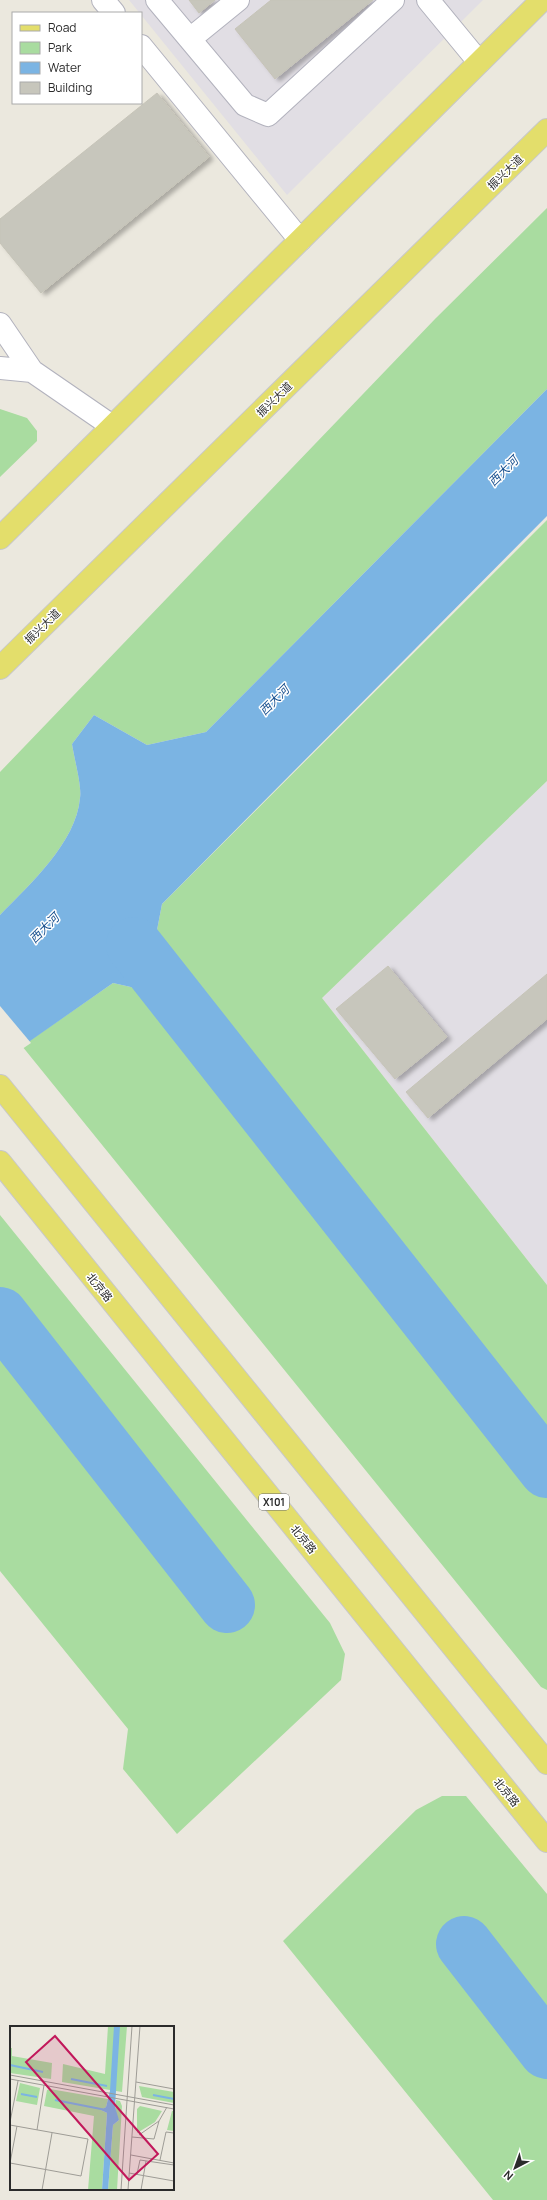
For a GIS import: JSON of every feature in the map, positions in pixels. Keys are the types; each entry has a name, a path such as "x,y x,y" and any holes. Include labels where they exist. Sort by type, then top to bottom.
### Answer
{"main road":[{"path":"0,538 542,0"},
{"name":"振兴大道","path":"0,668 547,130"},
{"path":"0,1086 547,1763"},
{"name":"北京路","path":"0,1162 547,1841"}],"lane":[{"path":"103,0 113,12"},
{"path":"157,0 245,105 268,115 392,0"},
{"path":"190,38 238,0"},
{"path":"428,0 479,62"},
{"path":"142,47 300,240"},
{"path":"0,324 32,371 112,426"},
{"path":"0,368 32,371"}],"shaded area":[{"path":"129,0 483,0 287,195 142,16 142,12 139,12"},
{"path":"547,781 547,1285 322,998"}],"green space":[{"path":"547,208 547,389 206,732 147,745 94,715 72,744 79,779 80,798 77,815 70,831 50,862 0,915 0,772 435,319"},
{"path":"0,409 27,418 37,431 37,441 0,477"},
{"path":"547,520 547,781 322,998 547,1285 547,1690 541,1687 22,1046 113,983 144,990 181,1006 192,999 153,951 162,904"},
{"path":"0,1215 330,1623 345,1654 341,1680 177,1834 123,1769 128,1729 0,1571"},
{"path":"442,1796 466,1796 547,1894 547,2200 493,2200 283,1941 416,1810"}],"water":[{"name":"西大河","path":"547,389 547,516 162,904 153,951 193,999 181,1006 144,990 113,983 0,1062 0,915 50,862 70,831 77,815 80,798 79,779 72,744 94,715 147,745 206,732"}],"pier":[{"path":"0,1006 31,1043 0,1064"}],"building":[{"path":"189,0 215,0 199,13"},
{"path":"271,0 373,0 275,79 235,29"},
{"path":"157,93 209,157 41,293 0,243 0,219"},
{"path":"388,966 447,1037 395,1079 336,1009"},
{"path":"547,974 547,1019 428,1118 406,1092"}],"waterway":[{"path":"134,945 547,1470"},
{"path":"0,1315 227,1605"},
{"path":"464,1944 547,2051"}]}
